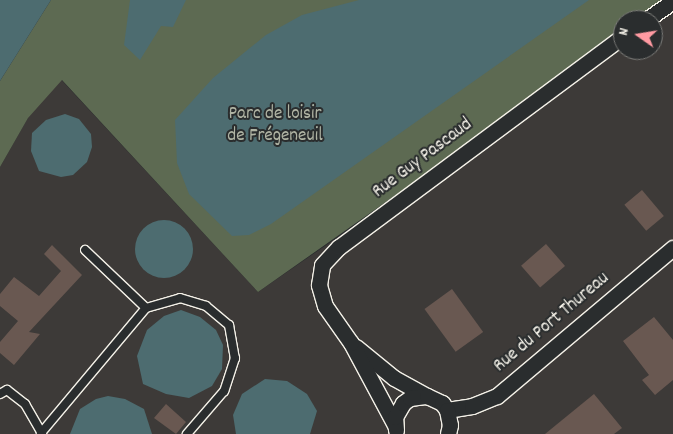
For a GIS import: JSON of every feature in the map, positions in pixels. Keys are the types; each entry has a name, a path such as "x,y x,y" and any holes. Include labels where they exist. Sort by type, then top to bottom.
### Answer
{"street":[{"path":"660,10 673,1"},
{"name":"Rue Guy Pascaud","path":"396,431 351,343 321,295 319,275 328,258 613,44"},
{"name":"Rue du Port Thureau","path":"447,410 472,406 497,396 673,248"},
{"name":"Rue Guy Pascaud","path":"351,343 394,378 442,403 447,410"},
{"path":"396,431 403,403 410,398 427,396"},
{"path":"447,410 450,425 448,434"}],"lane":[{"path":"85,250 146,308"},
{"path":"0,394 7,390 25,404 42,433 146,308 180,298 206,306 229,325 235,358 224,391 187,434"}],"shaded area":[{"path":"673,0 673,434 0,434 0,167 54,72 258,292 367,217 493,115 613,36 613,60 663,60 663,10"}],"green space":[{"name":"Parc de loisir de Frégeneuil","path":"51,0 673,0 659,10 613,10 613,42 258,292 62,80 28,118 0,167 0,81"}],"water":[{"path":"0,0 51,0 0,81"},
{"path":"130,0 186,0 173,27 161,26 140,60 124,45"},
{"path":"359,0 589,0 271,224 249,235 232,236 189,194 177,163 175,120 213,78 266,35 302,15"},
{"path":"65,114 79,119 91,134 92,147 87,162 73,175 61,177 39,171 31,151 32,133 46,120"},
{"path":"158,220 170,220 185,228 193,243 193,255 185,270 170,278 158,278 143,270 135,255 135,243 143,228"},
{"path":"181,310 200,317 216,330 223,345 222,369 212,386 189,398 166,394 143,384 137,356 147,330 164,316"},
{"path":"265,379 287,381 307,394 317,411 310,434 236,434 233,415 242,394"},
{"path":"108,396 125,399 144,409 152,434 70,434 80,409 96,399"}],"building":[{"path":"642,190 664,216 646,231 624,205"},
{"path":"546,244 565,266 540,288 521,266"},
{"path":"52,245 82,275 29,332 40,334 14,365 0,353 0,342 18,321 0,306 0,294 14,277 39,296 61,271 44,254"},
{"path":"452,289 483,332 456,352 424,309"},
{"path":"654,317 673,340 673,380 655,395 642,380 649,375 623,341"},
{"path":"594,394 622,428 614,434 545,434"},
{"path":"166,404 186,422 176,434 154,418"}]}
